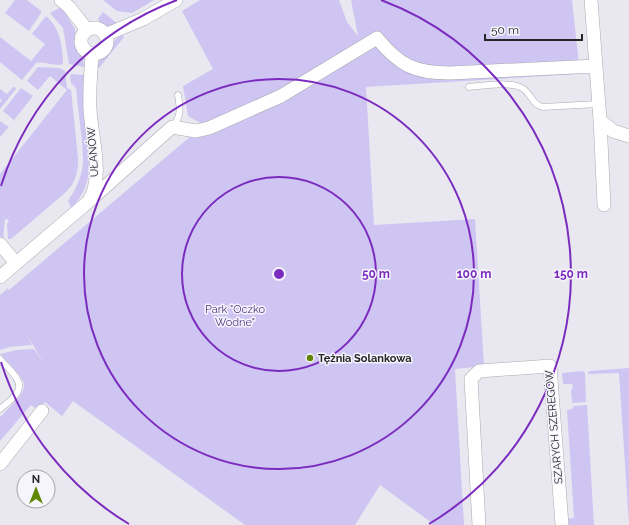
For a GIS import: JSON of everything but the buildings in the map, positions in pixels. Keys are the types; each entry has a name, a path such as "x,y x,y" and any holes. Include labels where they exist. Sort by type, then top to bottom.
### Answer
{"street":[{"path":"61,0 70,8 87,30"},
{"path":"105,35 139,21 176,0"},
{"path":"591,0 600,120 604,205"},
{"path":"96,28 105,35 105,47 100,52 92,54 85,50 81,43 82,36 87,30 96,28"},
{"path":"88,202 172,127 196,130 209,128 281,96 377,38 391,54 402,63 430,72 450,73 596,66"},
{"name":"UŁANÓW","path":"0,277 88,202 94,191 96,177 90,104 92,54"},
{"path":"600,120 613,131 629,136"},
{"path":"0,244 16,263"},
{"name":"SZARYCH SZEREGÓW","path":"479,525 471,379 479,371 550,366 562,525"},
{"path":"0,464 42,411"}],"lane":[{"path":"469,87 506,85 518,86 526,91 538,105 543,107 598,104"},
{"path":"172,127 180,114 178,95"},
{"path":"0,359 16,378 19,386 17,393 0,409"}],"green space":[{"path":"15,0 27,0 41,11 29,31 5,13"},
{"path":"103,0 154,0 132,13 117,11"},
{"name":"Park \"Oczko Wodne\"","path":"200,0 339,0 347,22 358,36 351,0 572,0 580,74 366,87 374,225 475,219 484,366 455,369 464,525 431,525 432,523 380,485 355,525 245,525 73,401 62,416 45,402 38,410 31,405 0,441 0,417 18,398 24,386 18,374 0,354 16,350 34,349 44,364 27,335 32,345 9,347 0,350 0,295 8,288 9,290 204,125 188,116 183,86 213,69 182,11"},
{"path":"59,8 64,11 75,29 76,44 83,56 84,67 69,64 63,28 50,13"},
{"path":"103,12 118,24 109,26 101,25 98,19"},
{"path":"46,16 58,32 63,64 57,65 36,63 22,80 0,62 0,37 31,61 45,44 32,34"},
{"path":"122,35 124,37 99,68 97,68 101,59 115,40"},
{"path":"38,67 59,68 65,71 67,88 71,90 78,158 76,176 72,185 66,192 11,239 8,239 7,224 9,221 5,219 3,240 0,236 0,174 67,90 50,76 38,90 27,81"},
{"path":"70,75 84,75 83,103 88,144 89,172 86,185 80,197 71,208 68,201 79,180 83,163 76,88 71,83"},
{"path":"13,87 16,89 0,109 0,103 2,100 0,99 0,89 7,94"},
{"path":"21,88 33,96 14,120 3,111"},
{"path":"0,121 9,127 0,137"},
{"path":"629,368 629,525 619,373 588,374 588,372"},
{"path":"583,371 585,373 586,402 572,403 572,384 563,384 562,373"},
{"path":"587,405 594,525 565,525 565,519 574,518 567,410 572,409 574,406"}],"place":[{"name":"Tężnia Solankowa","path":"310,358"}]}
